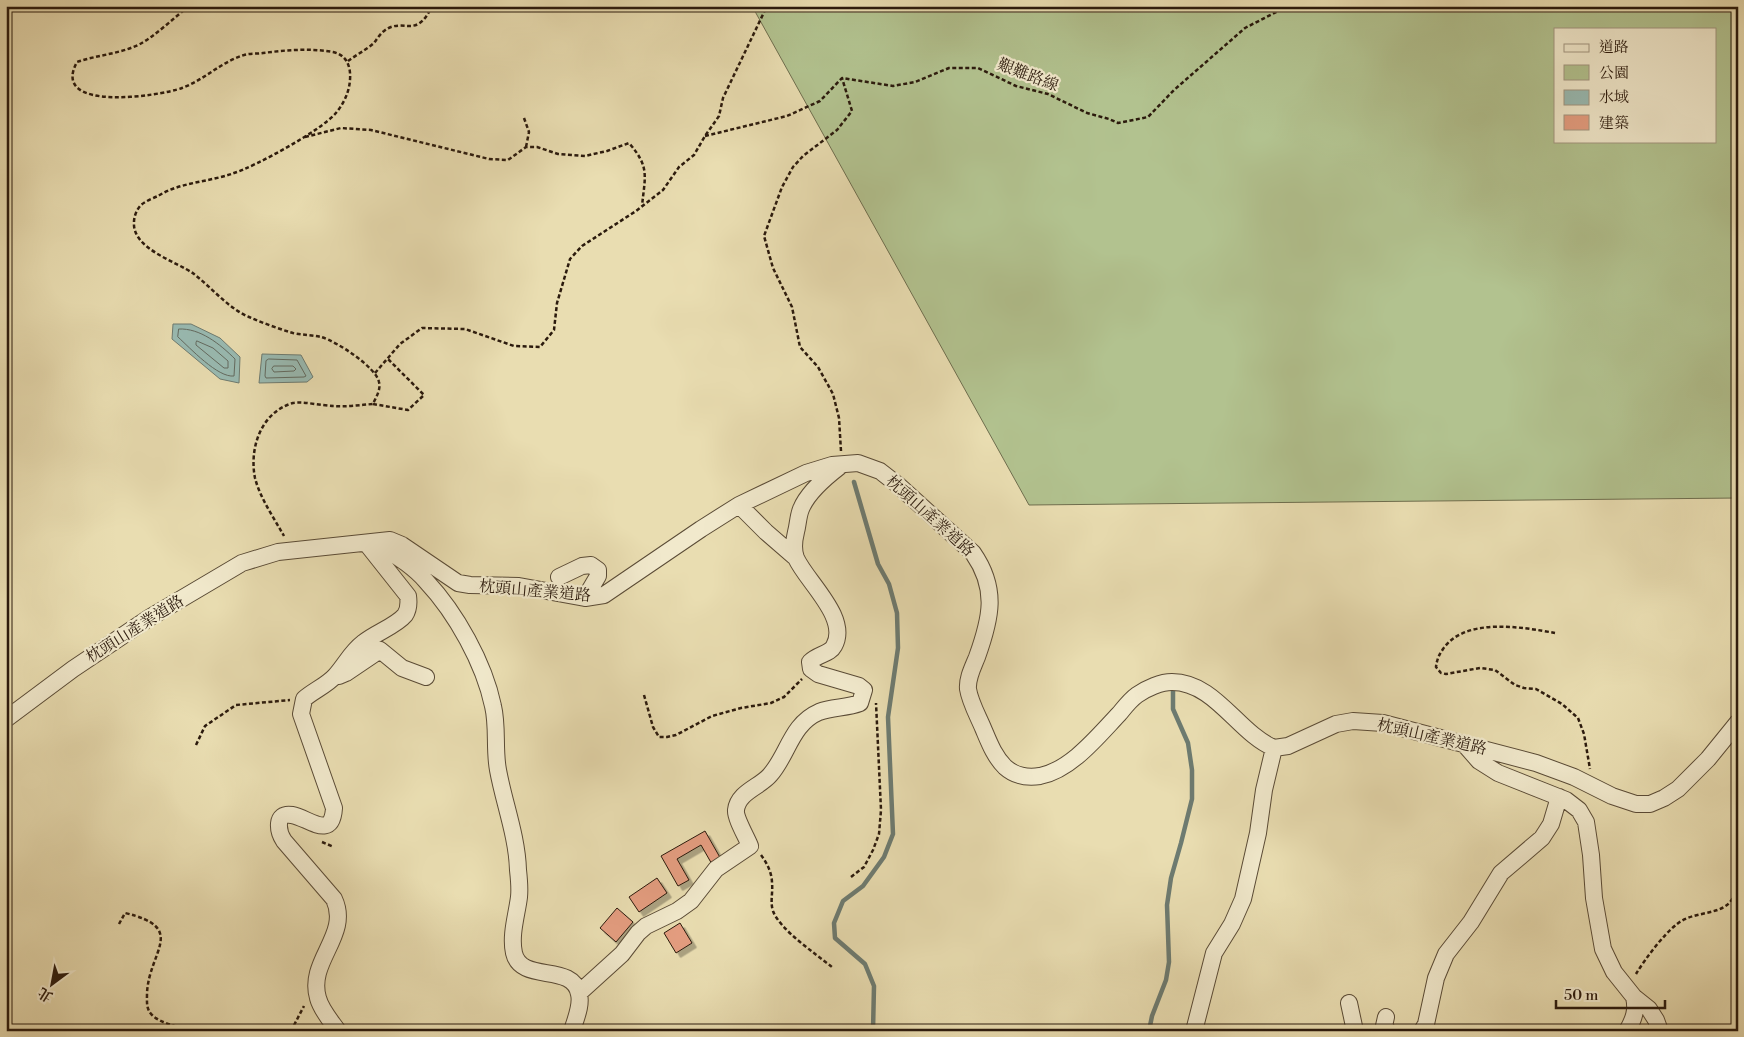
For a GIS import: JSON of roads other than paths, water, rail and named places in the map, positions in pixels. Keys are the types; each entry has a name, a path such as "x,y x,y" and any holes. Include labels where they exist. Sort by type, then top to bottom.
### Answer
{"street":[{"name":"枕頭山產業道路","path":"6,719 73,668 149,618 242,563 278,552 390,540 402,544 458,583 519,586 585,598 604,595 739,504 806,473 832,465 858,463 880,471 898,484 973,553 981,565 989,585 988,627 969,677 968,689 992,750 1009,770 1020,776 1031,778 1046,775 1062,768 1093,741 1136,696 1152,687 1171,682 1189,684 1200,690 1222,706 1255,738 1274,748 1288,746 1336,724 1353,722 1383,723 1536,763 1574,777 1612,796 1636,804 1650,804 1678,789 1708,759 1738,722"},
{"path":"796,558 794,540 801,509 820,482 842,464"},
{"path":"579,993 622,954 646,926 677,911 691,901 716,869 750,846 735,813 737,804 744,795 768,777 776,768 789,741 803,722 819,712 860,703 864,694 864,690 859,686 818,674 812,669 810,662 815,656 829,652 835,645 838,633 834,615 796,558 766,532 739,504"},
{"path":"334,678 352,653 362,643 400,620 409,606 408,596 371,542"},
{"path":"371,542 400,559 430,586 467,639 485,680 494,708 498,769 518,867 519,895 513,936 514,952 517,961 526,969 561,975 573,983 579,993 579,1006 572,1031"},
{"path":"559,577 582,566 592,564 598,570 598,576 585,598"},
{"path":"338,1031 322,1009 316,980 324,956 335,934 339,919 339,909 334,899 278,833 277,824 284,816 291,815 324,826 330,824 334,817 334,808 300,714 304,699 380,650 402,668 426,677"},
{"path":"1465,744 1479,761 1498,773 1566,800 1579,810 1586,822 1591,855 1594,898 1604,948 1614,972 1630,993 1649,1009 1660,1031"},
{"path":"1194,1031 1214,953 1232,924 1243,899 1274,748"},
{"path":"1422,1031 1426,1024 1436,978 1446,954 1471,922 1501,873 1542,838 1551,824 1559,797"},
{"path":"1626,1031 1632,1022 1636,1008 1630,993"},
{"path":"1350,1003 1355,1031"}],"water":[{"path":"173,324 191,324 220,338 240,357 239,383 220,379 172,339"},
{"path":"262,354 301,355 313,377 307,382 259,383"}],"waterway":[{"path":"854,482 878,564 889,584 897,613 898,648 888,717 893,834 884,857 863,886 843,901 834,923 835,938 865,964 874,986 873,1031"},
{"path":"1149,1031 1152,1016 1166,980 1169,962 1167,905 1171,878 1192,799 1192,770 1188,743 1173,709 1173,690"}]}
